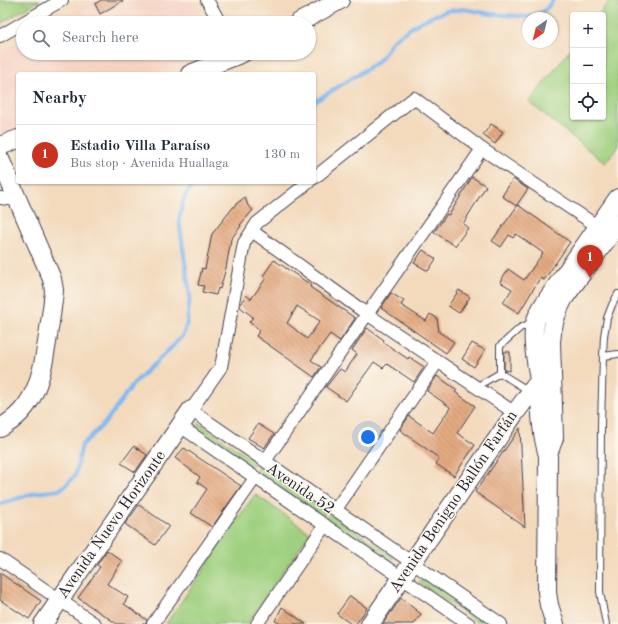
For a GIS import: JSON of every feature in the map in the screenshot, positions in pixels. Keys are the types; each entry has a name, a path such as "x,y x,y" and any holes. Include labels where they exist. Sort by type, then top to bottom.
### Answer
{"street":[{"path":"34,16 62,0"},
{"path":"207,0 216,16"},
{"path":"311,16 340,0"},
{"path":"0,36 16,27"},
{"path":"195,72 224,60"},
{"path":"316,176 414,98 482,149 609,229"},
{"path":"0,146 16,140"},
{"path":"265,461 482,149"},
{"path":"0,159 52,279 54,290 43,368 33,395 19,414 0,428"},
{"path":"307,184 257,224 244,244 221,367 191,410 501,624"},
{"path":"0,198 18,200"},
{"path":"548,454 554,438 552,329 557,311 564,298 609,229 618,198"},
{"path":"555,624 549,605 547,592 548,454 543,439 534,387 536,321 544,304 609,229"},
{"path":"252,231 367,314 515,413"},
{"path":"336,510 438,362"},
{"name":"Avenida Benigno Ballón Farfán","path":"370,624 515,413 534,387 552,368"},
{"name":"Avenida Nuevo Horizonte","path":"44,624 191,410"},
{"name":"Avenida 52","path":"180,426 469,624"},
{"path":"153,624 255,478"},
{"path":"257,624 325,525"},
{"path":"0,560 95,624"}],"lane":[{"path":"606,624 600,592 603,356 607,318 618,294"},
{"path":"500,373 500,346 520,328 536,321"},
{"path":"603,356 618,354"},
{"path":"500,373 534,387"},
{"path":"476,387 500,373"}],"shaded area":[{"path":"90,0 193,0 201,16 64,16"},
{"path":"16,44 16,60 193,60 163,72 16,72 16,131 0,137 0,54"}],"green space":[{"path":"0,0 40,0 0,24"},
{"path":"610,0 618,0 618,146 605,163 529,102 570,50 570,120 606,120 606,12 600,12"},
{"path":"199,423 255,462 251,467 196,428"},
{"path":"259,465 326,511 322,517 255,471"},
{"path":"255,494 310,533 247,624 166,624"},
{"path":"330,514 394,557 390,562 326,519"},
{"path":"423,577 491,624 479,624 419,582"}],"building":[{"path":"101,0 124,0 100,14 95,4"},
{"path":"491,124 503,132 495,144 483,135"},
{"path":"472,177 486,186 463,224 468,228 455,246 434,232 447,214 449,215"},
{"path":"513,179 528,189 516,206 502,196"},
{"path":"245,197 248,206 253,210 240,225 241,226 231,239 226,268 220,289 218,288 216,295 202,292 204,286 198,285 202,268 205,269 212,234 235,205"},
{"path":"518,205 570,242 544,280 540,278 519,313 503,303 512,289 500,282 508,269 524,280 543,253 516,234 513,238 509,235 501,247 492,241"},
{"path":"423,250 436,259 428,271 414,263"},
{"path":"274,260 311,285 310,287 355,318 340,341 330,334 311,360 321,367 314,377 256,336 260,330 249,322 253,317 240,307 246,295 251,299 266,278 263,276","holes":["297,306 320,321 307,339 287,323"]},
{"path":"459,290 470,297 459,313 448,306"},
{"path":"391,293 404,301 401,305 426,321 430,314 437,318 439,332 454,342 446,353 381,308"},
{"path":"367,328 384,340 383,342 408,359 409,357 424,367 414,382 387,364 383,368 374,362 346,401 326,387 340,369 345,372 357,354 352,350"},
{"path":"472,343 485,350 474,367 462,359"},
{"path":"504,352 510,352 510,371 504,370"},
{"path":"437,376 457,390 455,392 475,406 457,433 475,445 454,476 436,464 439,458 400,430 409,416 433,433 450,408 427,391"},
{"path":"258,424 274,434 264,448 248,438"},
{"path":"520,428 525,527 475,492"},
{"path":"134,446 147,455 135,472 121,463"},
{"path":"184,448 241,486 212,527 191,513 207,489 197,482 200,477 175,458"},
{"path":"139,505 169,526 155,545 125,524"},
{"path":"107,550 122,561 107,584 128,597 124,604 147,620 146,624 117,624 78,598 100,567 97,565"},
{"path":"0,573 41,601 29,619 0,600"},
{"path":"350,596 367,608 356,624 351,624 337,614"},
{"path":"401,598 421,614 414,624 383,624"},
{"path":"282,607 306,624 281,624 275,621"}],"waterway":[{"path":"316,101 376,63 382,57 393,40 418,23 433,16 447,11 464,9 491,14 529,17 540,14 553,0"},
{"path":"0,504 35,493 59,490 68,483 75,476 82,445 104,424 134,383 183,335 187,323 190,296 179,220 184,198 193,184"}],"place":[{"name":"Estadio Villa Paraíso","path":"590,278"}]}
